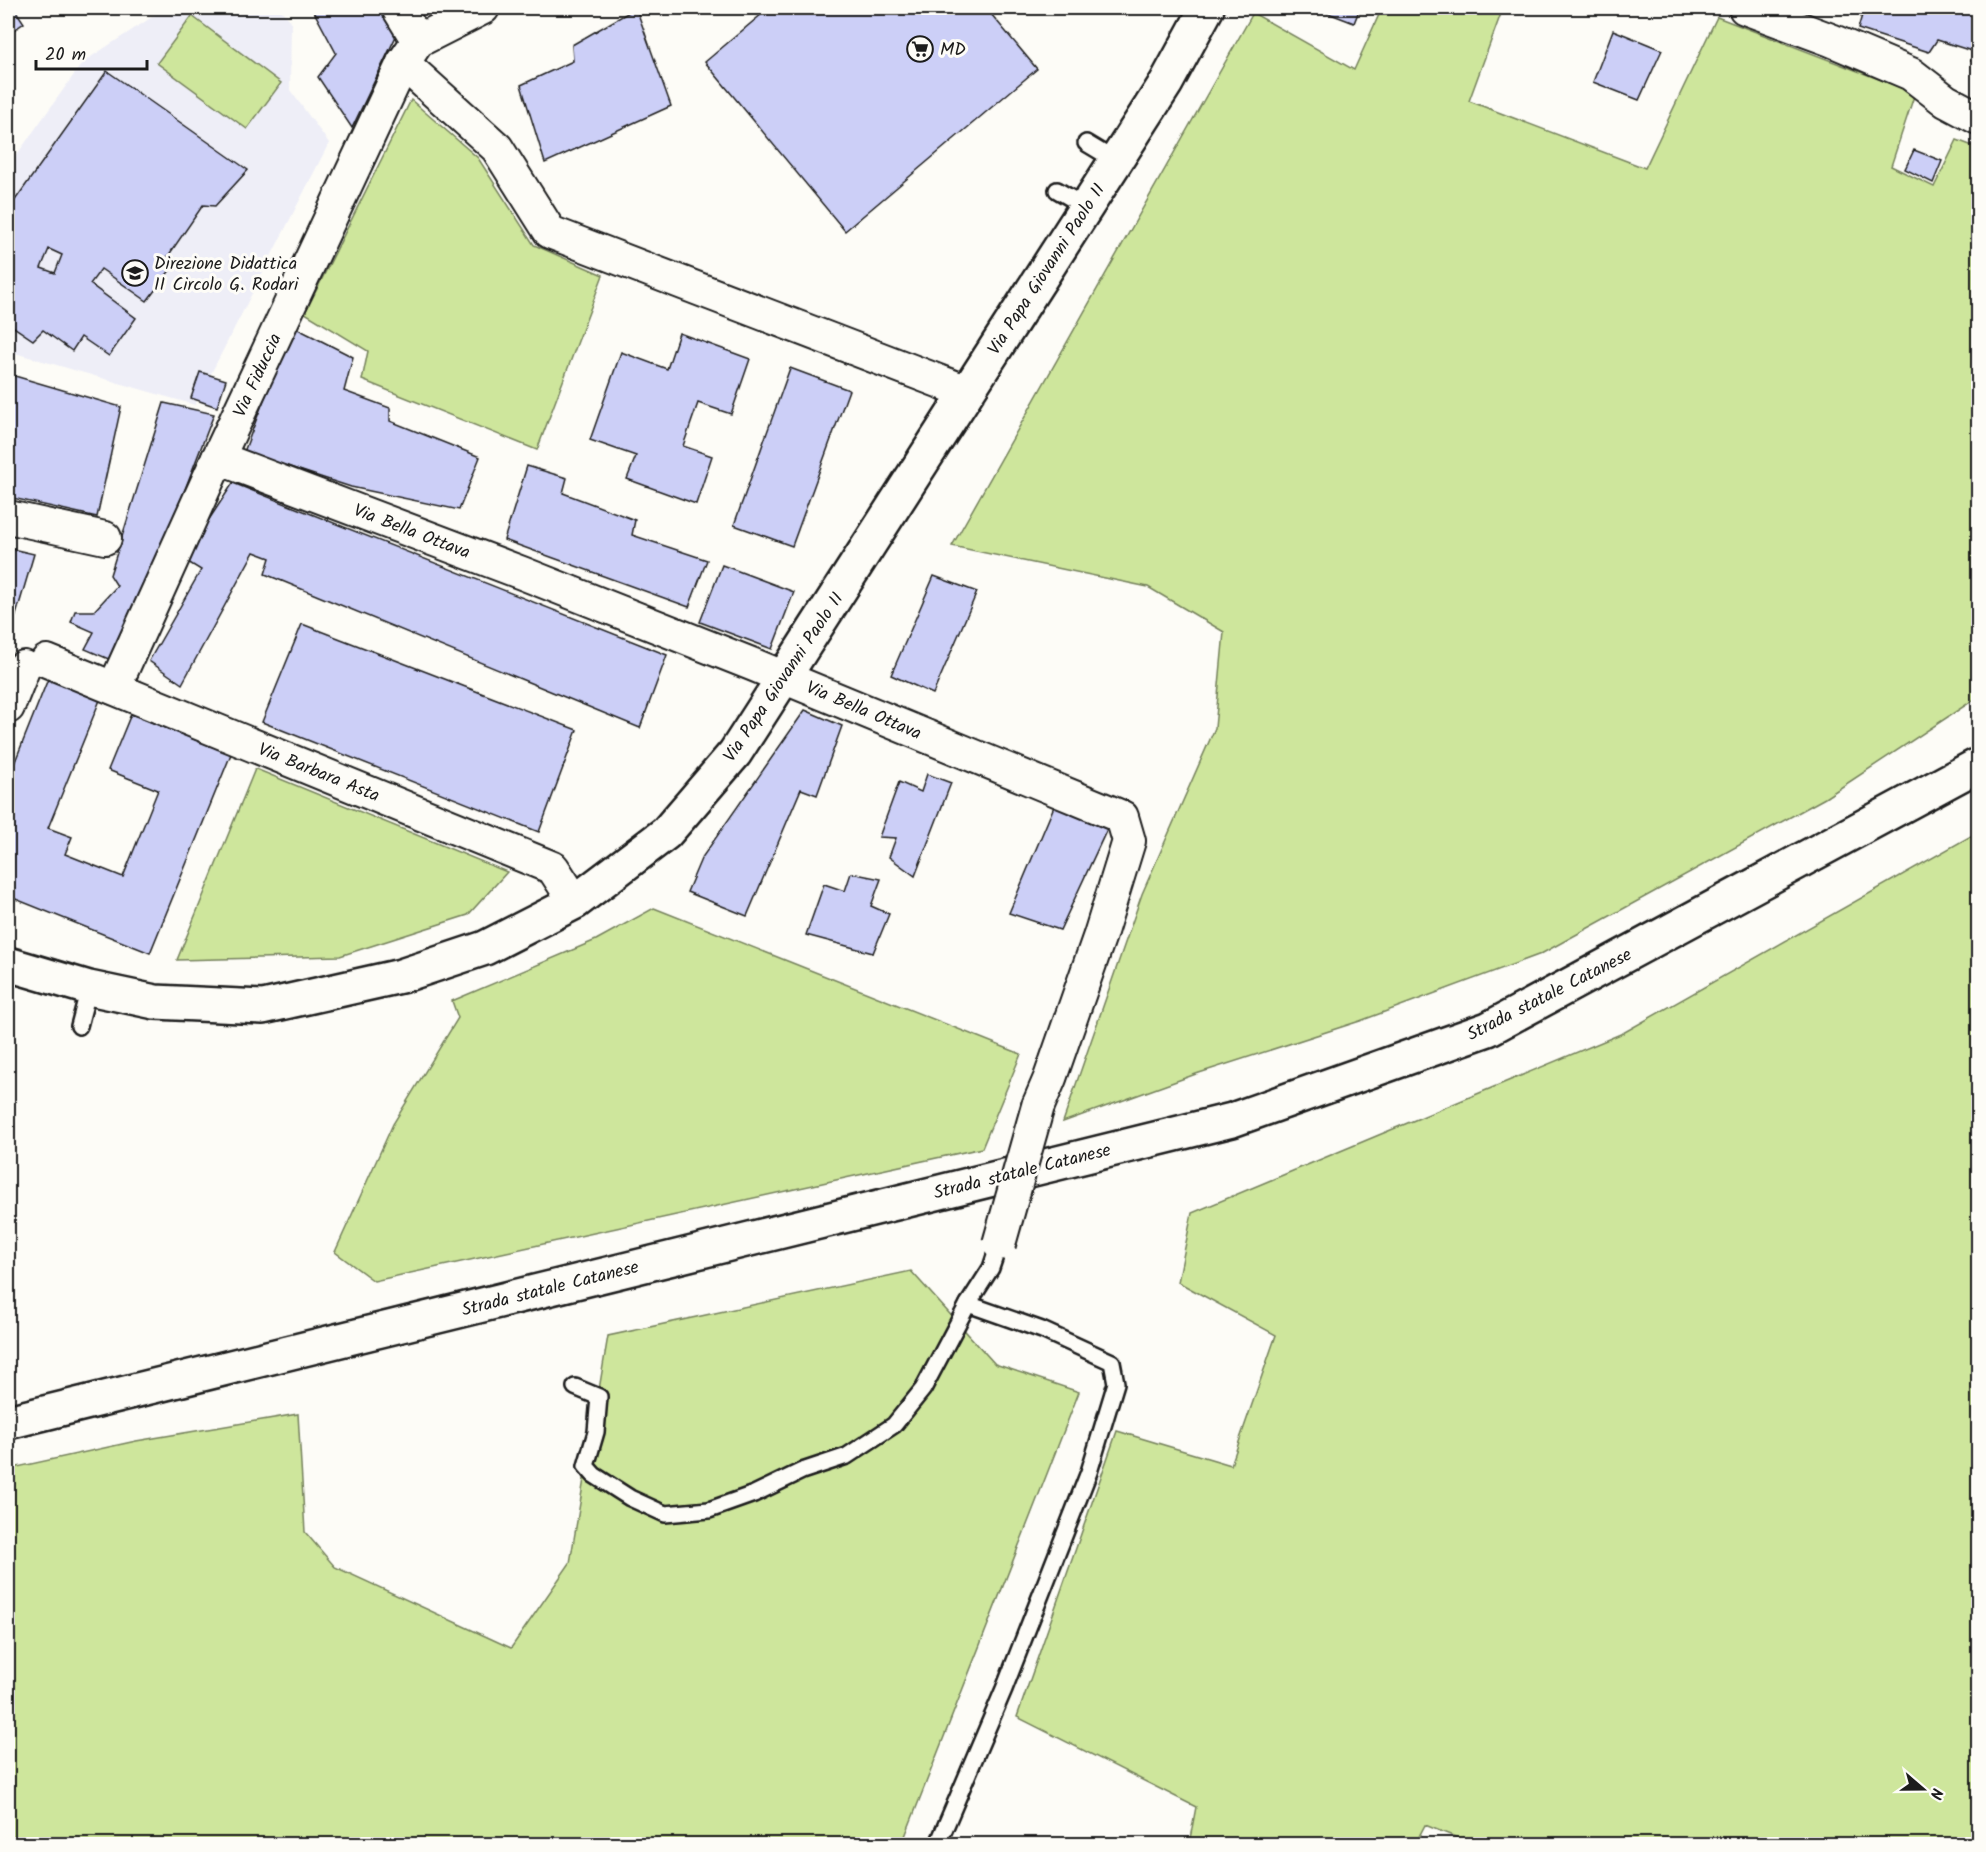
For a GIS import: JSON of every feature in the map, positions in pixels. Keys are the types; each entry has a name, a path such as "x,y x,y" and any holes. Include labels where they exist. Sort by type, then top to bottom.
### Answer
{"main road":[{"name":"Via Papa Giovanni Paolo II","path":"8,964 89,988 155,1002 263,1007 400,976 485,948 575,902 666,833 735,753 1166,83 1207,8"},
{"name":"Strada statale Catanese","path":"8,1422 1232,1120 1488,1029 1978,765"}],"street":[{"path":"398,8 410,52 497,148 550,232 967,392"},
{"path":"410,52 483,8"},
{"path":"1745,8 1911,74 1946,100 1978,118"},
{"name":"Via Fiduccia","path":"114,688 218,458 410,52"},
{"name":"Via Bella Ottava","path":"218,458 522,573 784,677 1122,817 1129,841 1100,935 1038,1106 999,1244"},
{"path":"8,517 105,538"},
{"name":"Via Barbara Asta","path":"8,707 36,664 114,688 553,868 575,902"}],"lane":[{"path":"1086,142 1116,161"},
{"path":"1057,190 1086,207"},
{"path":"79,1026 89,988"},
{"path":"575,1387 599,1397 596,1432 586,1466 594,1475 630,1498 665,1514 709,1510 754,1494 802,1471 847,1456 894,1425 923,1389 968,1304 991,1268 999,1244"},
{"path":"938,1845 1065,1536 1089,1472 1116,1383 1112,1362 1042,1330 968,1304"}],"shaded area":[{"name":"Direzione Didattica II Circolo G. Rodari","path":"166,8 279,8 291,21 290,90 329,143 195,405 8,351 8,167 83,62"}],"green space":[{"path":"1382,8 1503,8 1469,101 1645,168 1717,17 1915,93 1891,166 1934,187 1957,140 1978,148 1978,697 1825,798 1541,954 1360,1021 1196,1074 1063,1122 1142,894 1215,728 1224,632 1148,587 952,546 1253,13 1354,70"},
{"path":"192,16 281,83 247,129 157,63"},
{"path":"411,100 478,158 534,245 603,275 537,450 362,380 368,351 305,313"},
{"path":"255,769 507,872 468,915 340,956 177,960"},
{"path":"1978,832 1978,1844 1473,1844 1425,1825 1415,1844 1189,1844 1196,1807 1017,1717 1117,1431 1231,1465 1276,1335 1178,1282 1192,1213 1623,1033"},
{"path":"654,908 1021,1054 982,1148 374,1281 335,1252 393,1124 458,1018 452,1001 596,940"},
{"path":"911,1271 995,1364 1079,1392 902,1844 8,1844 8,1469 136,1441 298,1414 305,1532 335,1567 511,1648 570,1563 608,1336"}],"building":[{"path":"8,8 14,8 24,23 8,34"},
{"path":"312,8 384,8 398,32 352,128 318,77 336,53"},
{"path":"416,8 432,8 420,14"},
{"path":"636,8 671,106 545,163 521,85 573,61 572,45"},
{"path":"769,8 986,8 1037,69 845,231 705,62"},
{"path":"1315,8 1360,8 1354,23"},
{"path":"1864,8 1978,8 1978,61 1971,61 1975,52 1937,40 1929,52 1858,29"},
{"path":"1613,30 1662,50 1639,100 1593,82"},
{"path":"107,71 248,170 215,206 203,205 166,259 174,265 147,301 101,269 90,284 136,318 109,356 81,337 72,351 43,330 33,340 8,323 8,210","holes":["49,249 62,255 55,273 41,268"]},
{"path":"1914,150 1942,161 1933,183 1905,169"},
{"path":"296,328 353,357 344,391 390,408 390,421 480,457 459,510 351,487 244,452 268,389"},
{"path":"679,333 750,359 731,414 698,403 683,446 712,456 696,504 627,479 636,456 590,440 621,352 667,369"},
{"path":"790,368 849,390 792,546 734,525"},
{"path":"200,372 226,380 217,407 191,398"},
{"path":"8,374 121,407 97,517 8,497"},
{"path":"164,403 214,414 118,663 85,649 94,632 71,622 75,611 94,611 117,586 110,575"},
{"path":"527,466 567,478 563,493 635,520 632,535 707,560 689,607 504,540"},
{"path":"233,483 667,655 640,728 265,574 270,558 254,552 182,684 149,661 201,570 183,559"},
{"path":"8,548 34,554 9,639 8,639"},
{"path":"722,565 794,592 772,649 700,622"},
{"path":"934,576 977,592 933,694 891,675"},
{"path":"302,624 577,730 539,832 262,722"},
{"path":"48,679 100,700 48,828 72,837 65,854 123,877 158,790 108,770 131,714 231,754 150,953 8,896 8,779"},
{"path":"805,710 842,726 817,795 801,789 747,916 687,892 701,859"},
{"path":"927,774 951,783 915,876 889,857 896,838 879,837 899,782 921,792"},
{"path":"1055,804 1107,829 1060,930 1009,913"},
{"path":"851,873 881,879 871,906 889,914 873,953 806,935 824,884 845,891"}],"place":[{"name":"MD","path":"920,49"},
{"name":"Direzione Didattica II Circolo G. Rodari","path":"135,273"}]}
